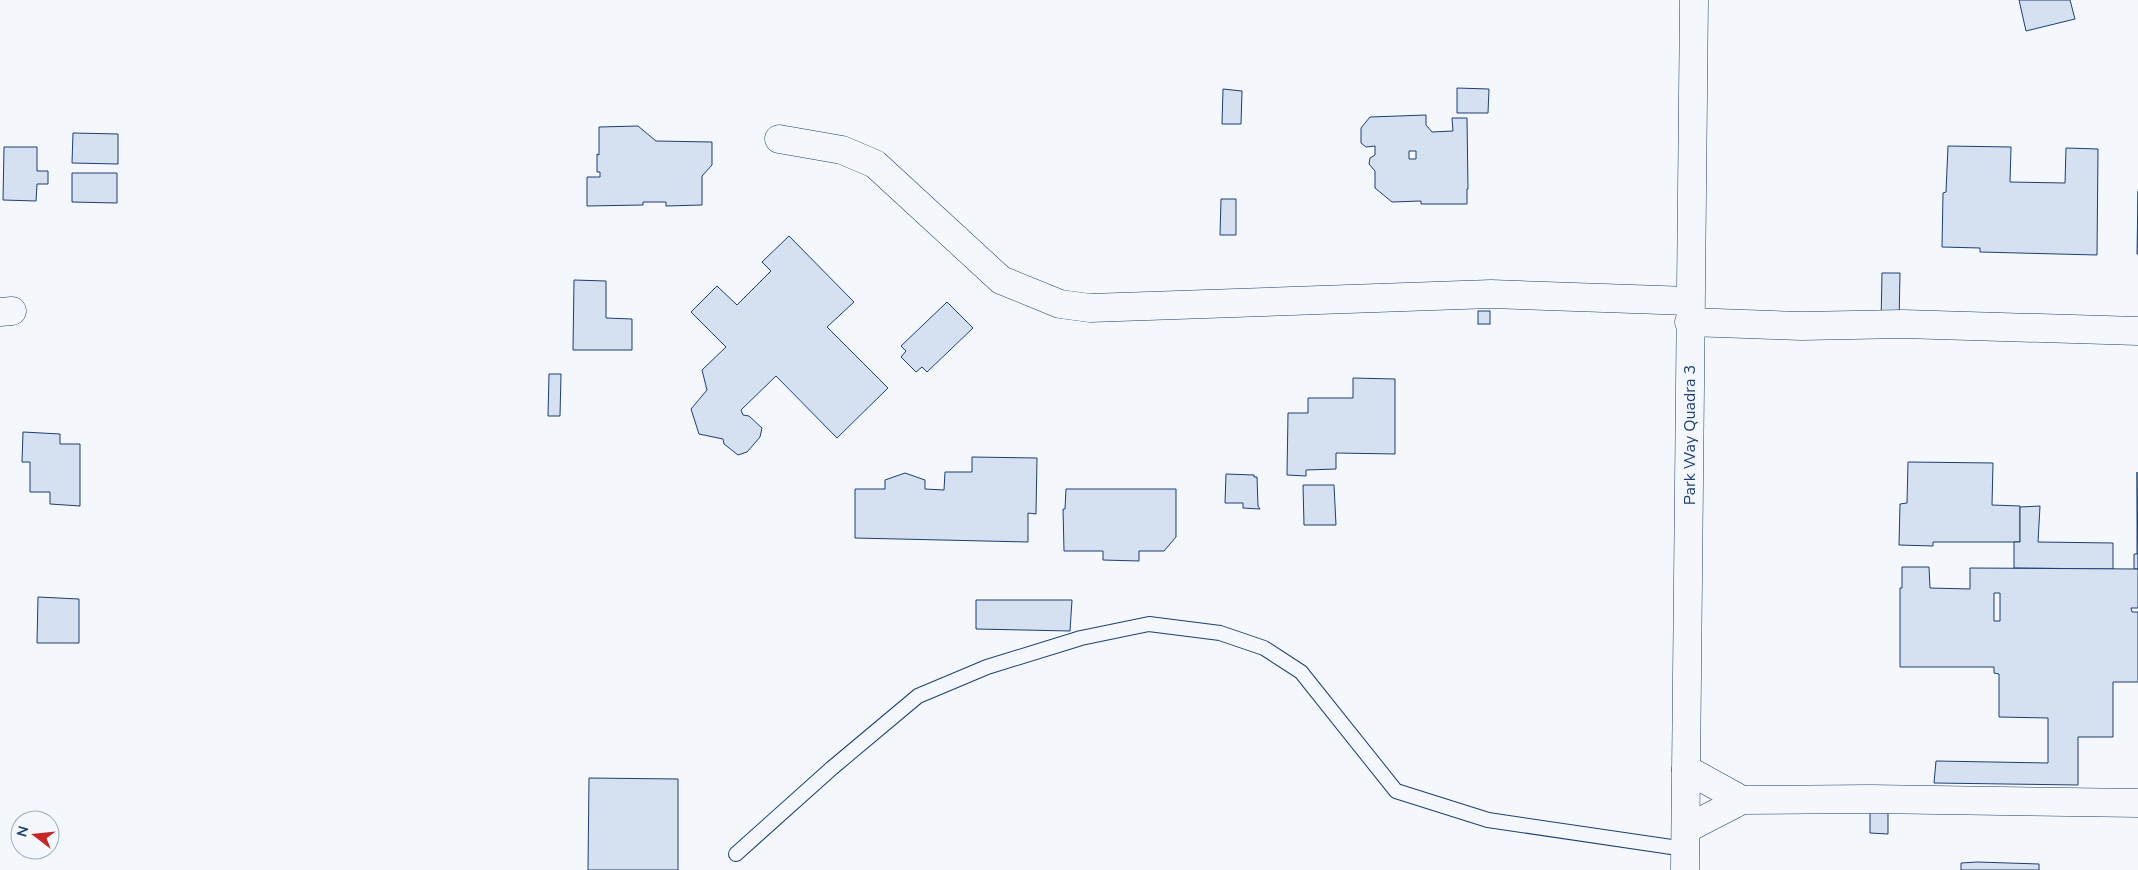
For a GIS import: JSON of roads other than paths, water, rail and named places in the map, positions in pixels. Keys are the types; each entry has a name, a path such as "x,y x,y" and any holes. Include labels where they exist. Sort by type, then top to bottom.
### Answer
{"street":[{"name":"Park Way Quadra 3","path":"1685,849 1694,0"},
{"path":"779,139 842,150 875,164 1001,280 1060,304 1090,308 1491,294 1690,312 1802,326 1903,324 2138,330"},
{"path":"1686,769 1742,800 1870,799 2138,802"},
{"path":"1685,849 1742,800"}],"lane":[{"path":"736,854 832,768 918,696 987,667 1034,652 1081,638 1149,624 1220,634 1264,648 1301,672 1396,791 1488,820 1685,849"}]}
